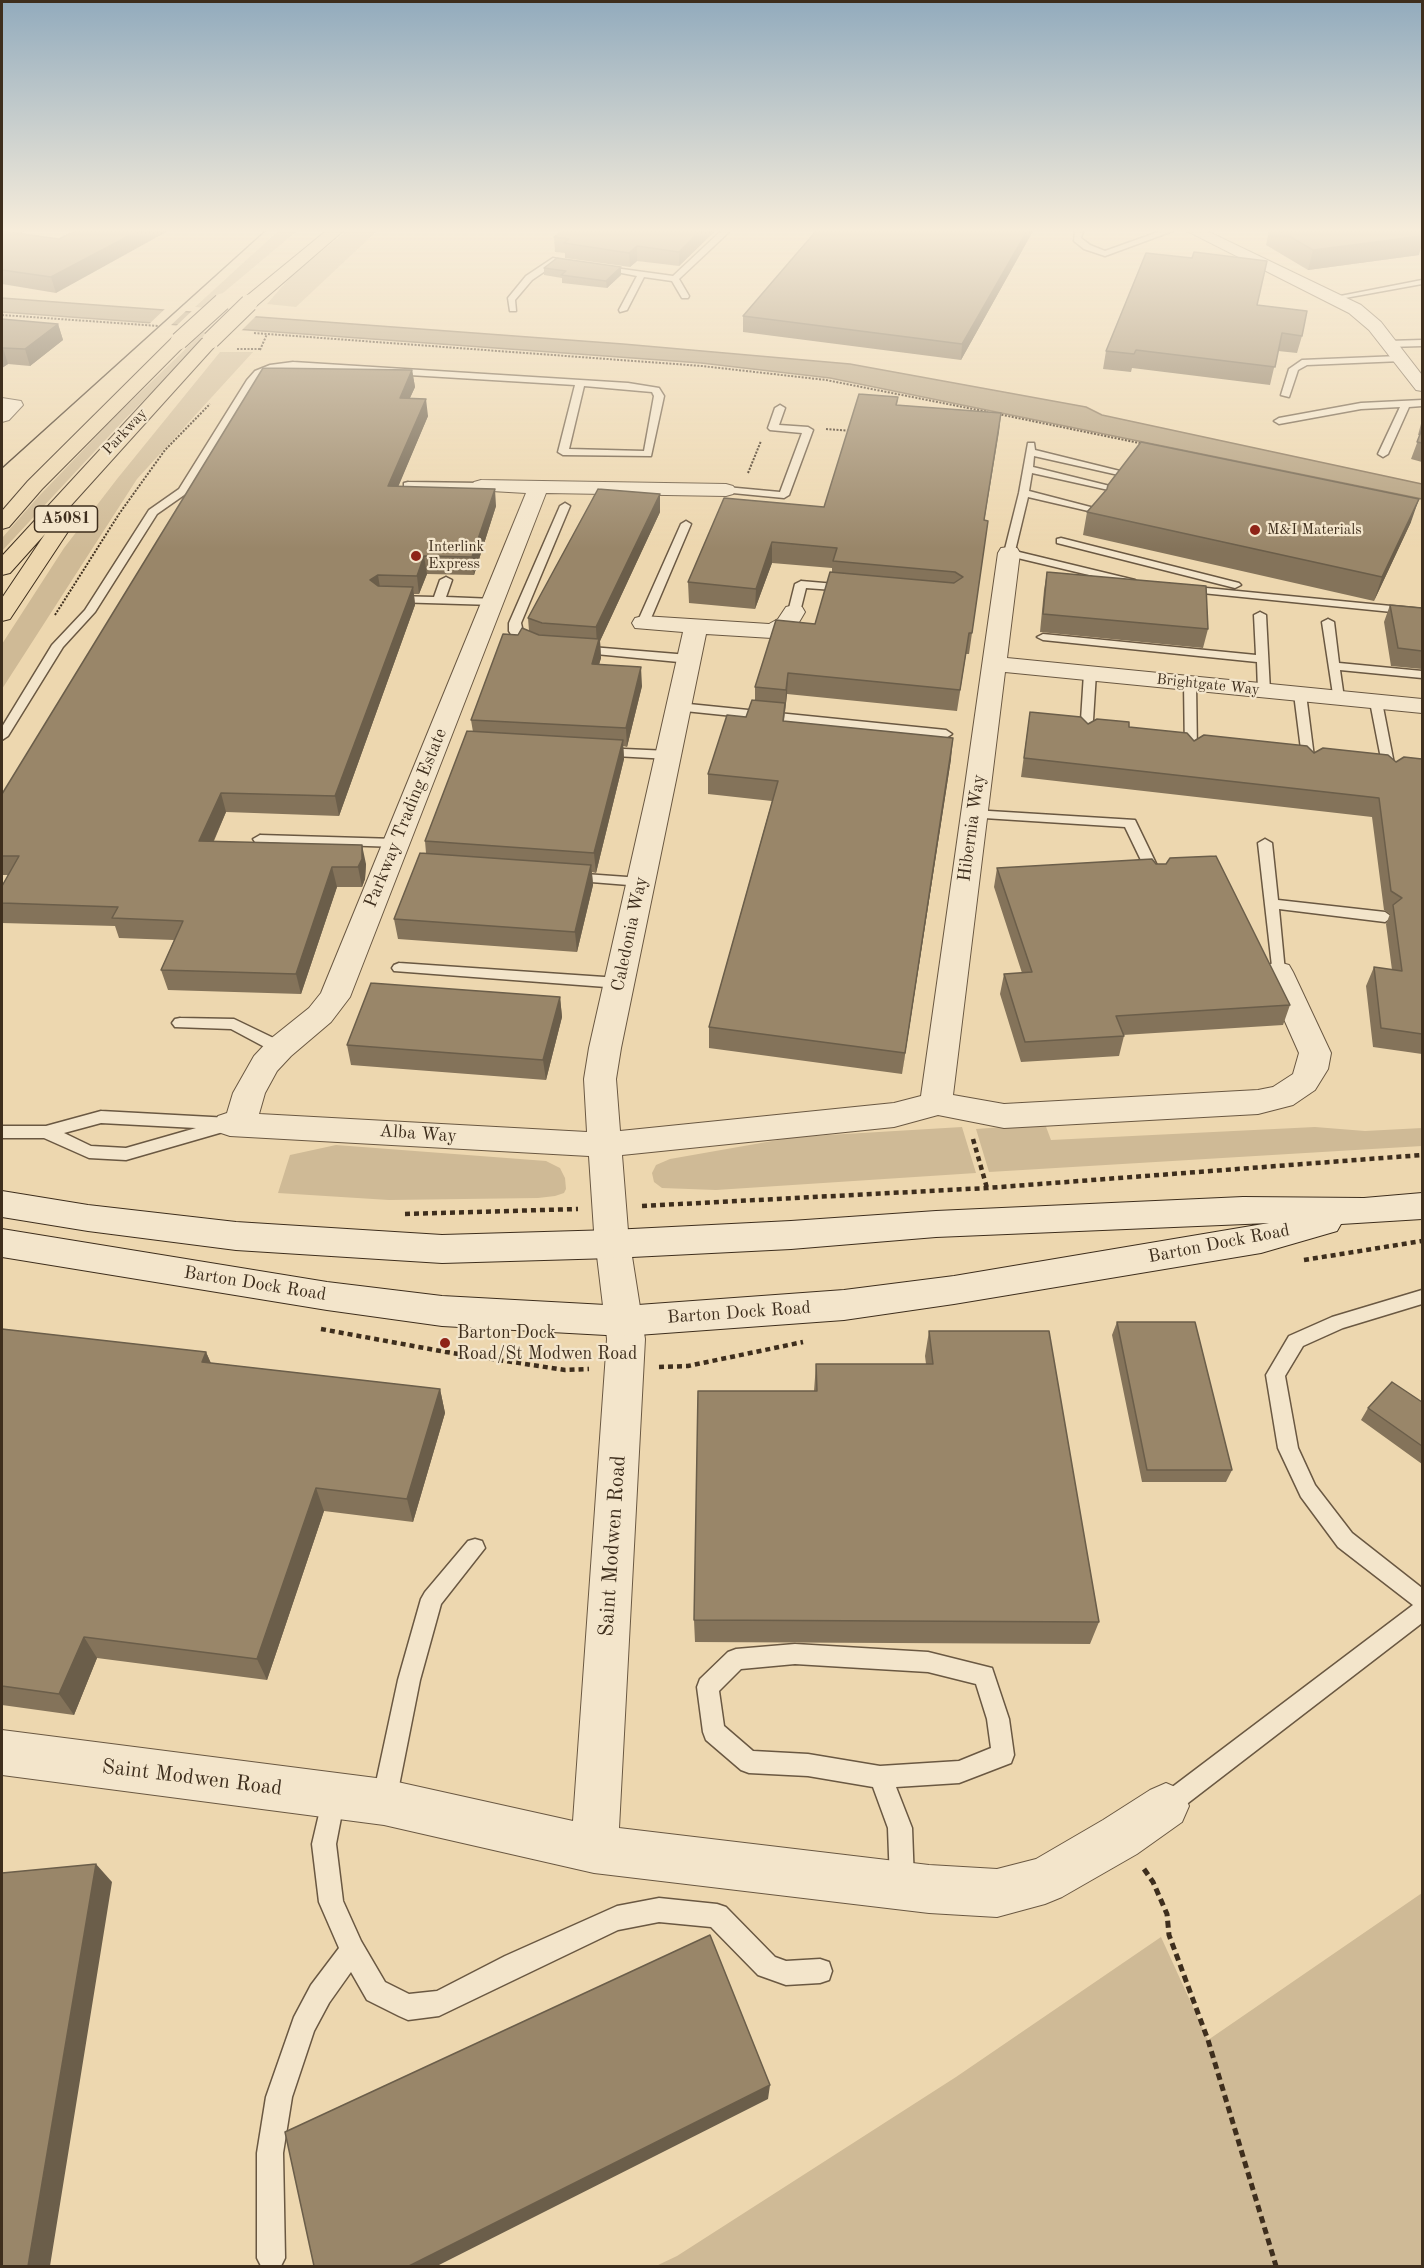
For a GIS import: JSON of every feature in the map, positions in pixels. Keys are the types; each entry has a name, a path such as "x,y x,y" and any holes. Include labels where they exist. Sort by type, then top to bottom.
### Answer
{"highway":[{"name":"Parkway","path":"2,523 35,484 185,337"},
{"name":"Parkway","path":"2,568 213,337"},
{"name":"A5081","path":"2,614 132,425"},
{"name":"A5081","path":"2,516 35,484"}],"street":[{"path":"1382,337 1422,386"},
{"path":"2,404 14,405 2,416"},
{"path":"481,486 726,490"},
{"name":"Parkway Trading Estate","path":"235,1124 256,1078 280,1048 320,1016 335,997 538,487"},
{"name":"Hibernia Way","path":"936,1103 1009,554"},
{"path":"643,623 772,631 787,624 794,612"},
{"name":"Caledonia Way","path":"612,1244 601,1072 696,627"},
{"name":"Brightgate Way","path":"994,664 1422,706"},
{"path":"605,1143 634,1143 894,1115 915,1111 936,1103 980,1113 1034,1116 1210,1106 1258,1102 1282,1097 1304,1082 1312,1069 1315,1053 1278,972"},
{"name":"Alba Way","path":"235,1124 544,1144 605,1143"},
{"name":"Barton Dock Road","path":"2,1204 88,1218 236,1236 442,1249 612,1244 791,1235 936,1224 1231,1210 1364,1211 1422,1206"},
{"name":"Barton Dock Road","path":"2,1243 327,1296 442,1311 624,1321 844,1305 954,1290 1261,1239 1364,1211"},
{"name":"Saint Modwen Road","path":"594,1849 626,1339 612,1244"},
{"name":"Saint Modwen Road","path":"2,1753 384,1802 594,1849 902,1886 997,1893 1045,1880 1166,1806"}],"lane":[{"path":"1388,344 1422,343"},
{"path":"1286,395 1294,369 1305,362 1399,359"},
{"path":"2,735 58,645 89,612 153,512 183,491 250,382 258,373 273,367 293,365 628,386 656,390 659,396 648,454 563,452 580,383"},
{"path":"1279,421 1361,406 1422,403"},
{"path":"1383,454 1406,404"},
{"path":"726,490 784,495 808,430 773,428 780,408"},
{"path":"1123,473 1031,449 1024,493 1009,554 1141,585"},
{"path":"1028,469 1113,488"},
{"path":"408,485 481,486"},
{"path":"1024,493 1097,510"},
{"path":"565,506 515,622 515,631 519,639 527,644 559,648 689,659"},
{"path":"643,623 686,524"},
{"path":"1061,541 1288,599"},
{"path":"439,600 446,580"},
{"path":"794,612 801,585 859,590"},
{"path":"1175,588 1422,612"},
{"path":"381,599 494,602"},
{"path":"1260,615 1264,691"},
{"path":"1328,622 1338,698"},
{"path":"1043,637 1262,659"},
{"path":"1334,666 1422,675"},
{"path":"1086,736 1090,673"},
{"path":"1190,683 1191,753"},
{"path":"1300,694 1309,765"},
{"path":"1376,702 1390,774"},
{"path":"679,706 946,734"},
{"path":"587,751 669,755"},
{"path":"974,814 1130,823 1156,878"},
{"path":"261,839 396,843"},
{"path":"1265,843 1278,972"},
{"path":"558,876 641,882"},
{"path":"1271,904 1385,917"},
{"path":"399,968 619,983"},
{"path":"180,1023 234,1024 280,1048"},
{"path":"2,1132 46,1132 100,1117 235,1124"},
{"path":"46,1132 89,1152 126,1154 235,1124"},
{"path":"1422,1297 1338,1322 1296,1341 1275,1375 1288,1448 1308,1491 1345,1539 1422,1600"},
{"path":"384,1802 409,1680 432,1599 475,1548"},
{"path":"1166,1806 1422,1611"},
{"path":"795,1654 928,1662 984,1675 998,1719 1003,1755 959,1772 880,1777 808,1765 749,1762 714,1732 708,1687 736,1659 795,1654"},
{"path":"880,1777 900,1828 902,1886"},
{"path":"334,1796 324,1844 331,1902 352,1950 376,1990 408,2007 439,2003 514,1965 617,1918 659,1910 717,1916 767,1966 786,1973 820,1971"},
{"path":"271,2258 270,2152 279,2097 303,2026 320,1994 352,1950"}],"path":[{"path":"300,337 702,366 826,380 1146,444"},
{"path":"980,1113 970,1131 987,1188"},
{"path":"690,1204 987,1188 1422,1155"},
{"path":"1142,1866 1153,1882 1167,1914 1169,1935 1208,2040 1276,2266"}],"shaded area":[{"path":"198,337 207,337 123,421 2,551 2,538 116,416"},
{"path":"342,337 526,337 850,364 1086,407 1102,415 1422,484 1422,499 830,378 701,363"},
{"path":"220,352 253,352 137,479 2,689 2,644 64,548"},
{"path":"1045,1124 1051,1140 1315,1127 1365,1131 1422,1128 1422,1146 989,1172 976,1129"},
{"path":"962,1127 976,1173 716,1190 662,1188 654,1182 652,1173 656,1165 670,1159 795,1137"},
{"path":"336,1145 546,1161 560,1168 565,1178 566,1189 564,1193 555,1196 538,1198 389,1200 278,1193 290,1155"},
{"path":"1422,1893 1422,2266 656,2266 677,2256 956,2077 1161,1937 1208,2040"}],"building":[{"path":"2,337 41,337 25,349 2,348"},
{"path":"906,337 966,337 962,344"},
{"path":"1112,337 1281,337 1275,367 1136,350 1134,354 1106,351"},
{"path":"263,368 412,370 400,398 426,399 388,486 495,489 472,557 424,556 417,576 378,575 370,580 378,586 413,587 335,796 221,793 199,841 362,845 362,859 358,867 332,867 296,974 161,970 183,921 112,918 118,907 2,903 2,886 19,856 2,856 2,794"},
{"path":"859,394 898,397 896,405 1001,413 984,520 988,521 972,633 969,633 960,690 788,673 786,690 755,687 776,620 815,624 830,572 954,583 963,577 955,572 833,561 837,548 772,542 756,589 688,582 724,498 824,507"},
{"path":"1422,429 1422,443 1417,442"},
{"name":"M&I Materials","path":"1141,442 1419,499 1382,577 1087,512"},
{"path":"598,489 660,494 596,627 542,623 528,618"},
{"path":"1047,572 1206,586 1208,629 1043,614"},
{"path":"1390,605 1422,608 1422,651 1398,648"},
{"path":"522,628 539,635 599,639 592,664 641,667 626,728 471,720 503,634 518,635"},
{"path":"752,700 785,703 783,721 953,738 905,1053 709,1027 778,781 708,774 727,715 746,717"},
{"path":"1030,712 1081,717 1088,724 1097,719 1129,722 1129,727 1187,733 1194,741 1204,735 1307,746 1314,753 1323,748 1388,755 1396,762 1404,757 1422,759 1422,1034 1381,1028 1374,967 1402,971 1393,905 1402,898 1391,891 1379,798 1024,758"},
{"path":"467,731 623,740 594,853 425,841"},
{"path":"420,853 591,865 575,932 394,919"},
{"path":"1216,856 1290,1005 1116,1016 1124,1036 1025,1042 1004,974 1032,972 997,868 1152,859 1156,864 1166,864 1170,858"},
{"path":"371,983 560,997 543,1060 347,1045"},
{"path":"1117,1322 1195,1322 1232,1470 1147,1470"},
{"path":"2,1329 206,1352 202,1362 440,1389 407,1499 316,1488 257,1659 84,1637 59,1694 2,1686"},
{"path":"929,1331 1049,1331 1099,1622 694,1620 698,1391 817,1391 816,1364 933,1364"},
{"path":"1392,1382 1422,1402 1422,1446 1368,1408"},
{"path":"96,1864 28,2266 2,2266 2,1873"},
{"path":"710,1935 770,2085 409,2266 314,2266 285,2132"}],"tram line":[{"path":"2,468 148,337"}],"place":[{"name":"M&I Materials","path":"1255,530"},
{"name":"Interlink Express","path":"416,556"},
{"name":"Barton Dock Road/St Modwen Road","path":"445,1343"}]}
